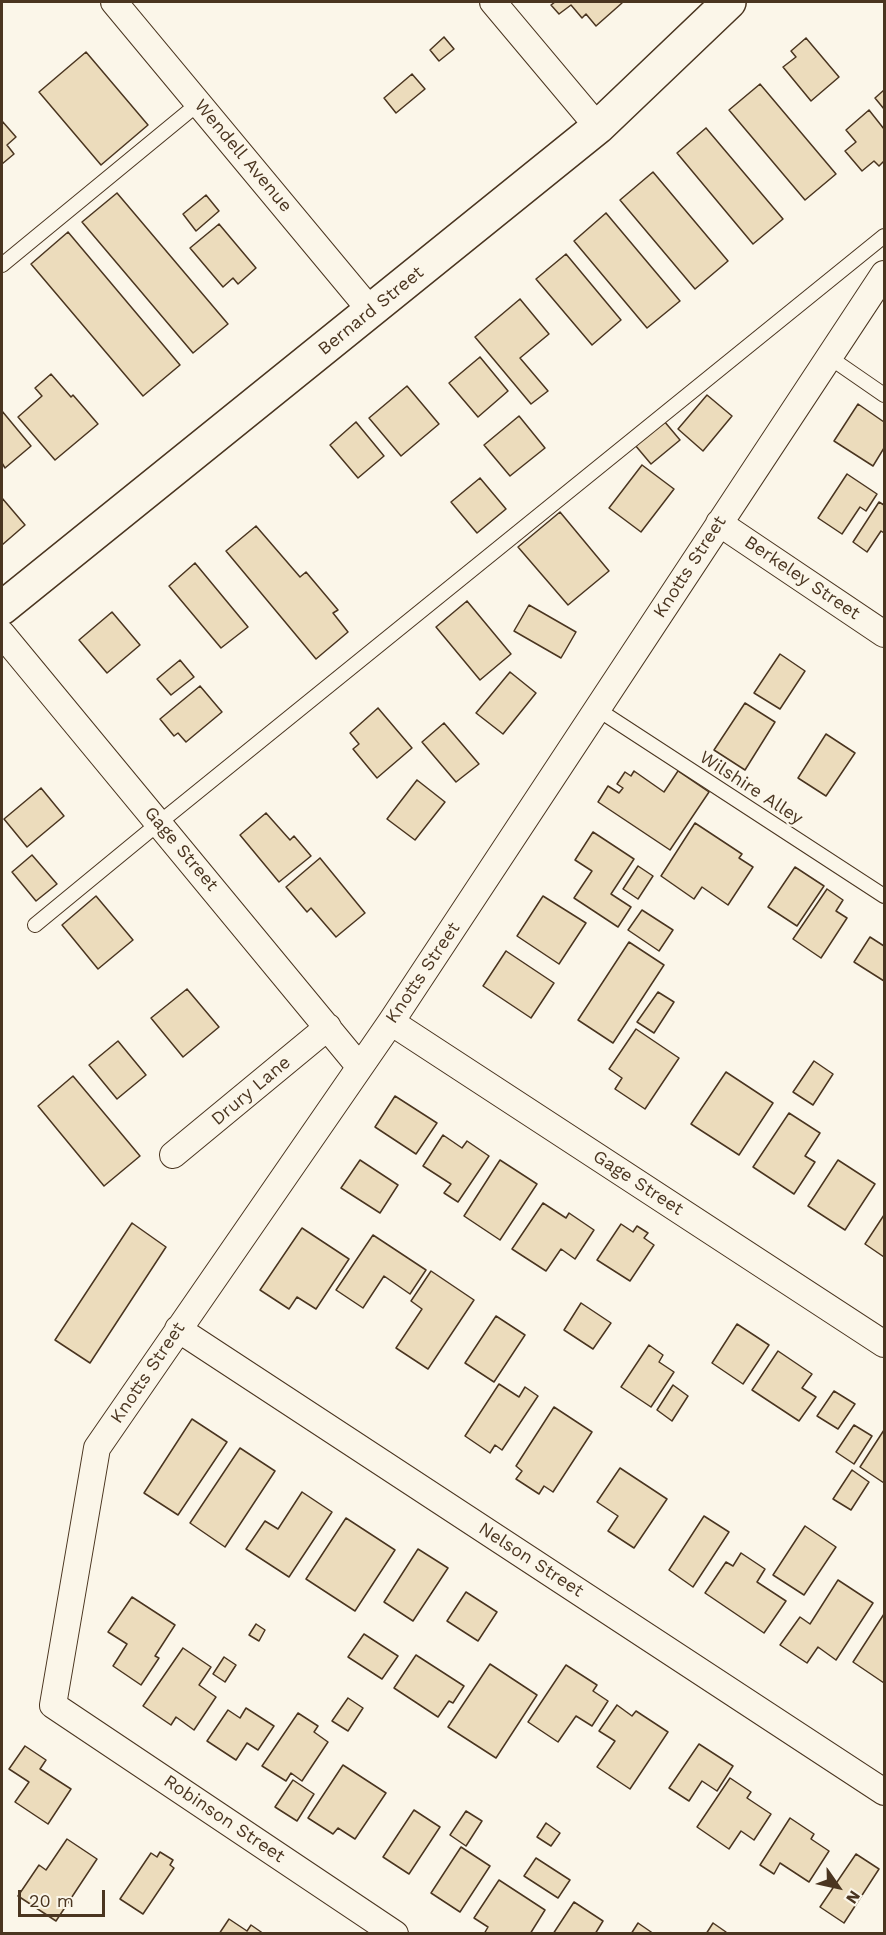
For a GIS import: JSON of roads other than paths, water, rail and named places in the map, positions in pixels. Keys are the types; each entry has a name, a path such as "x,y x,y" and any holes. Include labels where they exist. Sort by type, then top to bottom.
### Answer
{"street":[{"name":"Wendell Avenue","path":"114,2 371,311"},
{"path":"493,2 598,128"},
{"name":"Bernard Street","path":"2,608 598,128 729,2"},
{"name":"Knotts Street","path":"53,1705 97,1448 391,1022 885,274"},
{"name":"Berkeley Street","path":"719,523 885,634"},
{"name":"Gage Street","path":"2,634 359,1066"},
{"name":"Gage Street","path":"391,1022 885,1344"},
{"name":"Drury Lane","path":"173,1155 328,1027"},
{"name":"Nelson Street","path":"178,1329 885,1792"},
{"name":"Robinson Street","path":"53,1705 395,1934"}],"lane":[{"path":"2,265 199,103"},
{"path":"35,925 159,822 885,236"},
{"path":"829,357 885,394"},
{"name":"Wilshire Alley","path":"597,709 885,896"}]}
